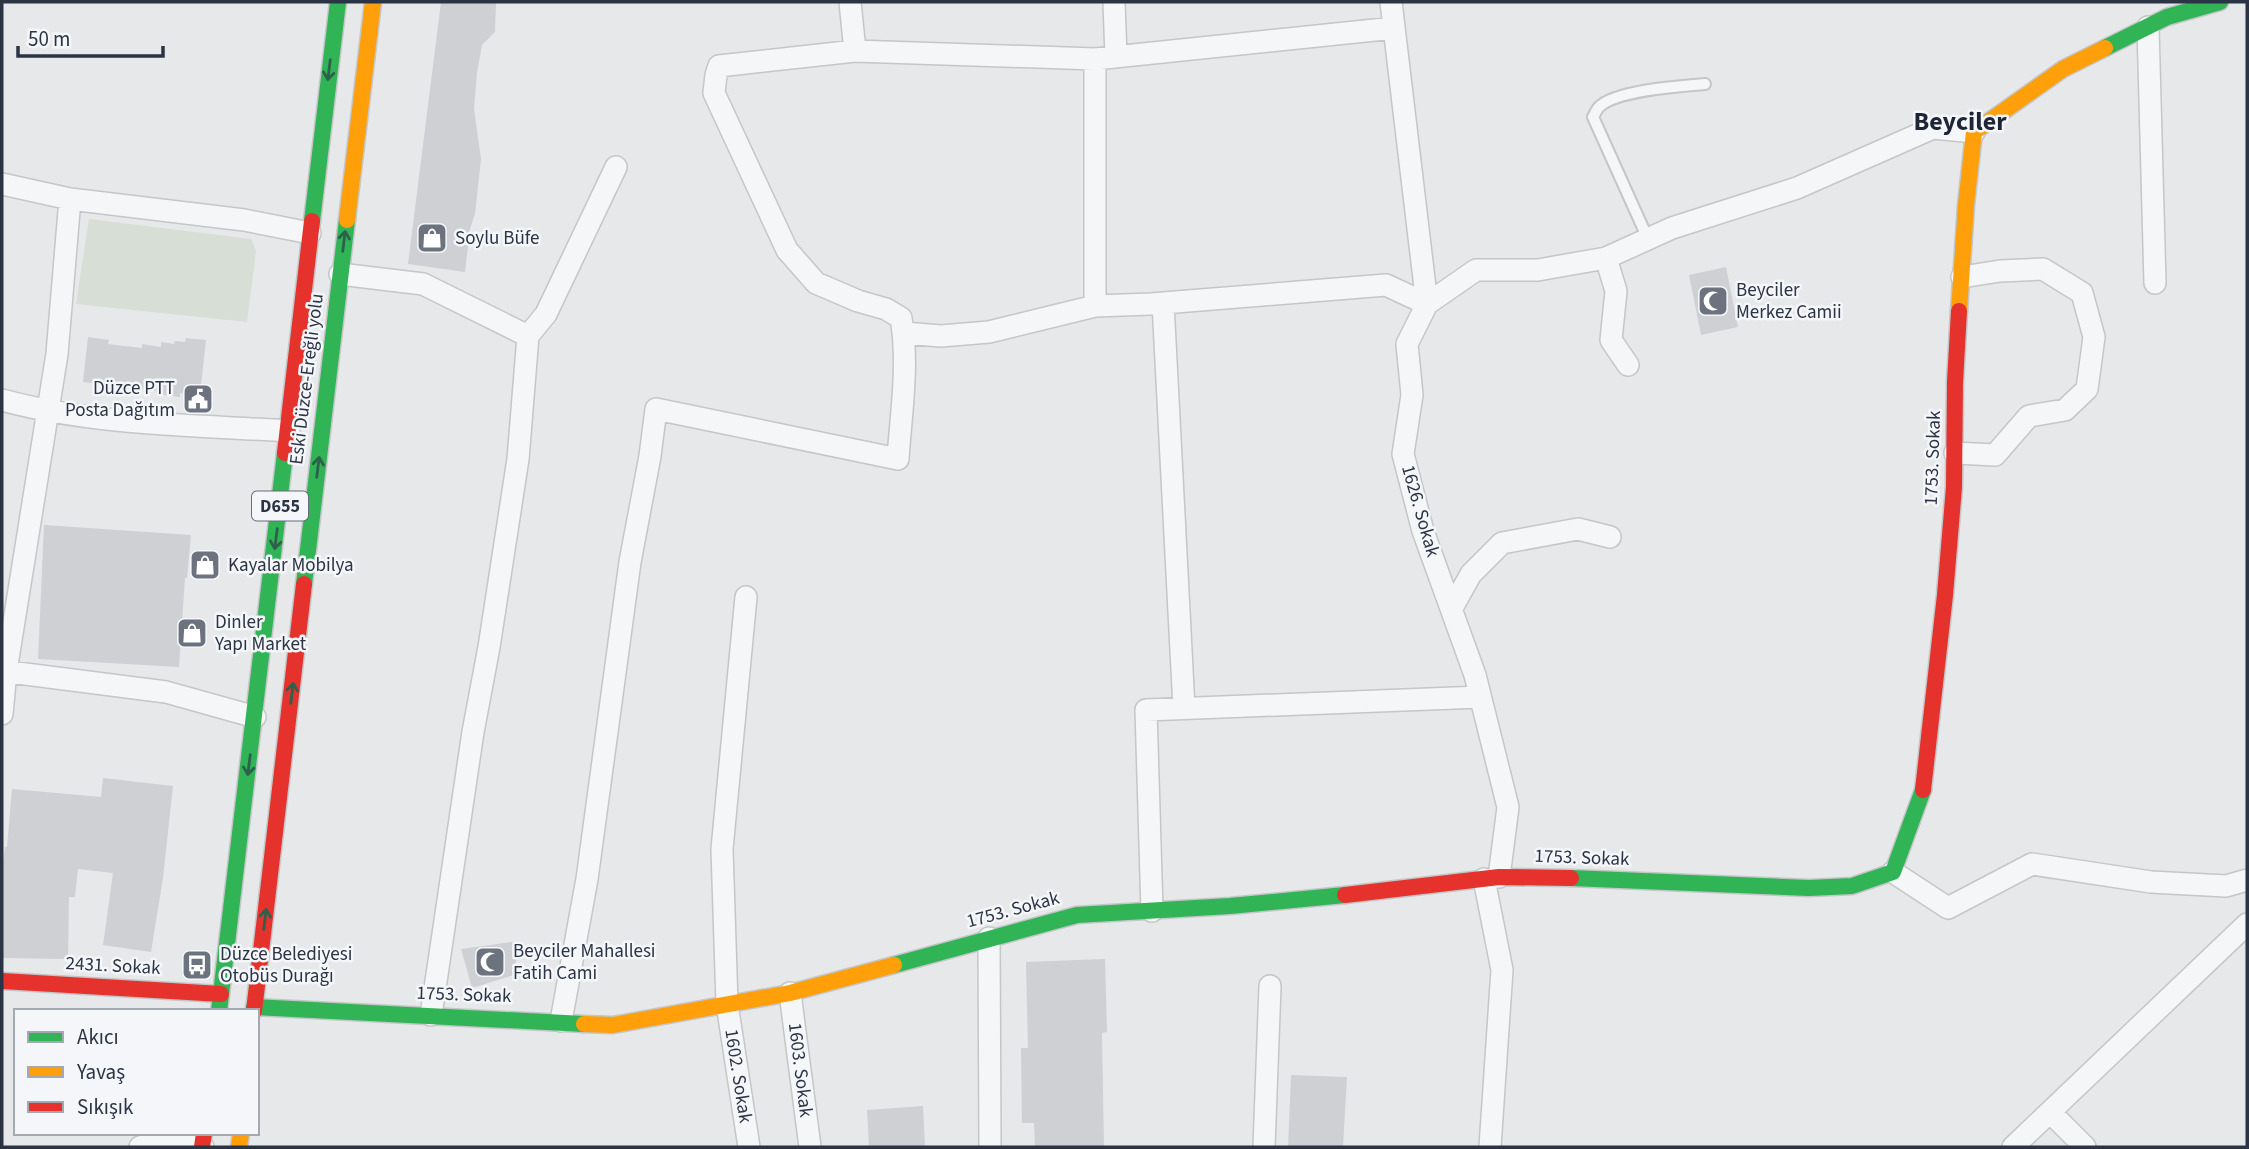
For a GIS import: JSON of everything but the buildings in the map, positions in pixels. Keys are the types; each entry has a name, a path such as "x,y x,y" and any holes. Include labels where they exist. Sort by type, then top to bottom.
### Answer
{"street":[{"name":"Eski Düzce-Ereğli yolu","path":"219,1009 338,2"},
{"name":"Eski Düzce-Ereğli yolu","path":"254,1009 373,2"},
{"path":"850,2 855,51"},
{"path":"1095,306 1106,58 1114,2"},
{"path":"1391,2 1427,304"},
{"path":"1974,132 2063,69 2167,18 2208,4"},
{"path":"2148,27 2155,283"},
{"path":"561,1021 587,879 630,562 656,409 898,459 903,390 904,333 901,318 886,309 858,302 816,283 787,250 714,93 719,66 855,51 1106,58 1394,28"},
{"name":"1626. Sokak","path":"1490,1147 1502,970 1492,878 1508,807 1480,697 1452,608 1423,531 1403,454 1412,395 1407,344 1427,304 1476,270 1538,270 1606,258 1672,228 1797,188 1933,128 1974,132"},
{"name":"1753. Sokak","path":"259,1009 613,1025 790,993 1077,915 1230,906 1492,878 1590,878 1809,888 1852,886 1893,872 1924,786 1945,595 1954,486 1955,382 1966,205 1974,132"},
{"path":"431,1015 473,732 512,499 528,336 546,314 616,166"},
{"path":"2,184 70,199 244,220 310,233"},
{"path":"2,714 4,671 57,354 70,199"},
{"path":"1606,258 1616,291 1611,340 1628,365"},
{"path":"1955,453 1995,455 2029,416 2065,410 2087,389 2094,337 2082,293 2043,269 2000,271 1962,277"},
{"path":"340,274 423,284 528,336"},
{"path":"904,333 941,336 989,332 1095,306 1386,285 1427,304"},
{"path":"1163,303 1184,708"},
{"path":"2,400 46,412 181,425 289,431"},
{"path":"1452,608 1471,574 1502,543 1578,529 1610,537"},
{"name":"1602. Sokak","path":"746,597 722,849 726,1004 748,1147"},
{"path":"4,671 166,692 255,717"},
{"path":"1152,911 1146,710 1480,697"},
{"path":"1893,872 1948,908 2032,864 2151,882 2227,886 2247,880"},
{"path":"2013,1147 2247,924"},
{"path":"989,938 990,1147"},
{"name":"2431. Sokak","path":"2,981 221,993"},
{"path":"1264,1147 1270,986"},
{"name":"1603. Sokak","path":"790,993 810,1147"},
{"path":"2050,1112 2085,1147"},
{"path":"140,1147 156,1143 202,1147"}],"lane":[{"path":"1648,239 1593,117 1599,107 1621,97 1660,88 1705,84"}],"shaded area":[{"path":"89,219 251,239 256,251 247,322 76,304"}],"traffic: fast":[{"path":"312,221 338,2"},
{"path":"2105,48 2167,17 2220,2"},
{"path":"304,584 347,220"},
{"path":"219,1009 285,453"},
{"path":"1571,878 1809,888 1852,886 1893,872 1923,790"},
{"path":"894,965 1077,915 1230,906 1345,895"},
{"path":"254,1007 584,1024"}],"traffic: slow":[{"path":"347,220 373,2"},
{"path":"1959,311 1974,132 2063,69 2105,48"},
{"path":"584,1024 613,1025 790,993 894,965"},
{"path":"239,1147 241,1135"}],"traffic: jam":[{"path":"285,453 312,221"},
{"path":"1923,790 1954,487 1959,311"},
{"path":"254,1009 304,584"},
{"path":"1345,895 1499,877 1571,878"},
{"path":"2,981 221,994"},
{"path":"202,1147 204,1135"}],"place":[{"name":"Soylu Büfe","path":"432,238"},
{"name":"Beyciler Merkez Camii","path":"1713,301"},
{"name":"Düzce PTT Posta Dağıtım","path":"198,399"},
{"name":"Kayalar Mobilya","path":"205,565"},
{"name":"Dinler Yapı Market","path":"192,633"},
{"name":"Beyciler Mahallesi Fatih Cami","path":"490,962"},
{"name":"Düzce Belediyesi Otobüs Durağı","path":"197,965"}],"district":[{"name":"Beyciler","path":"1960,121"}]}
